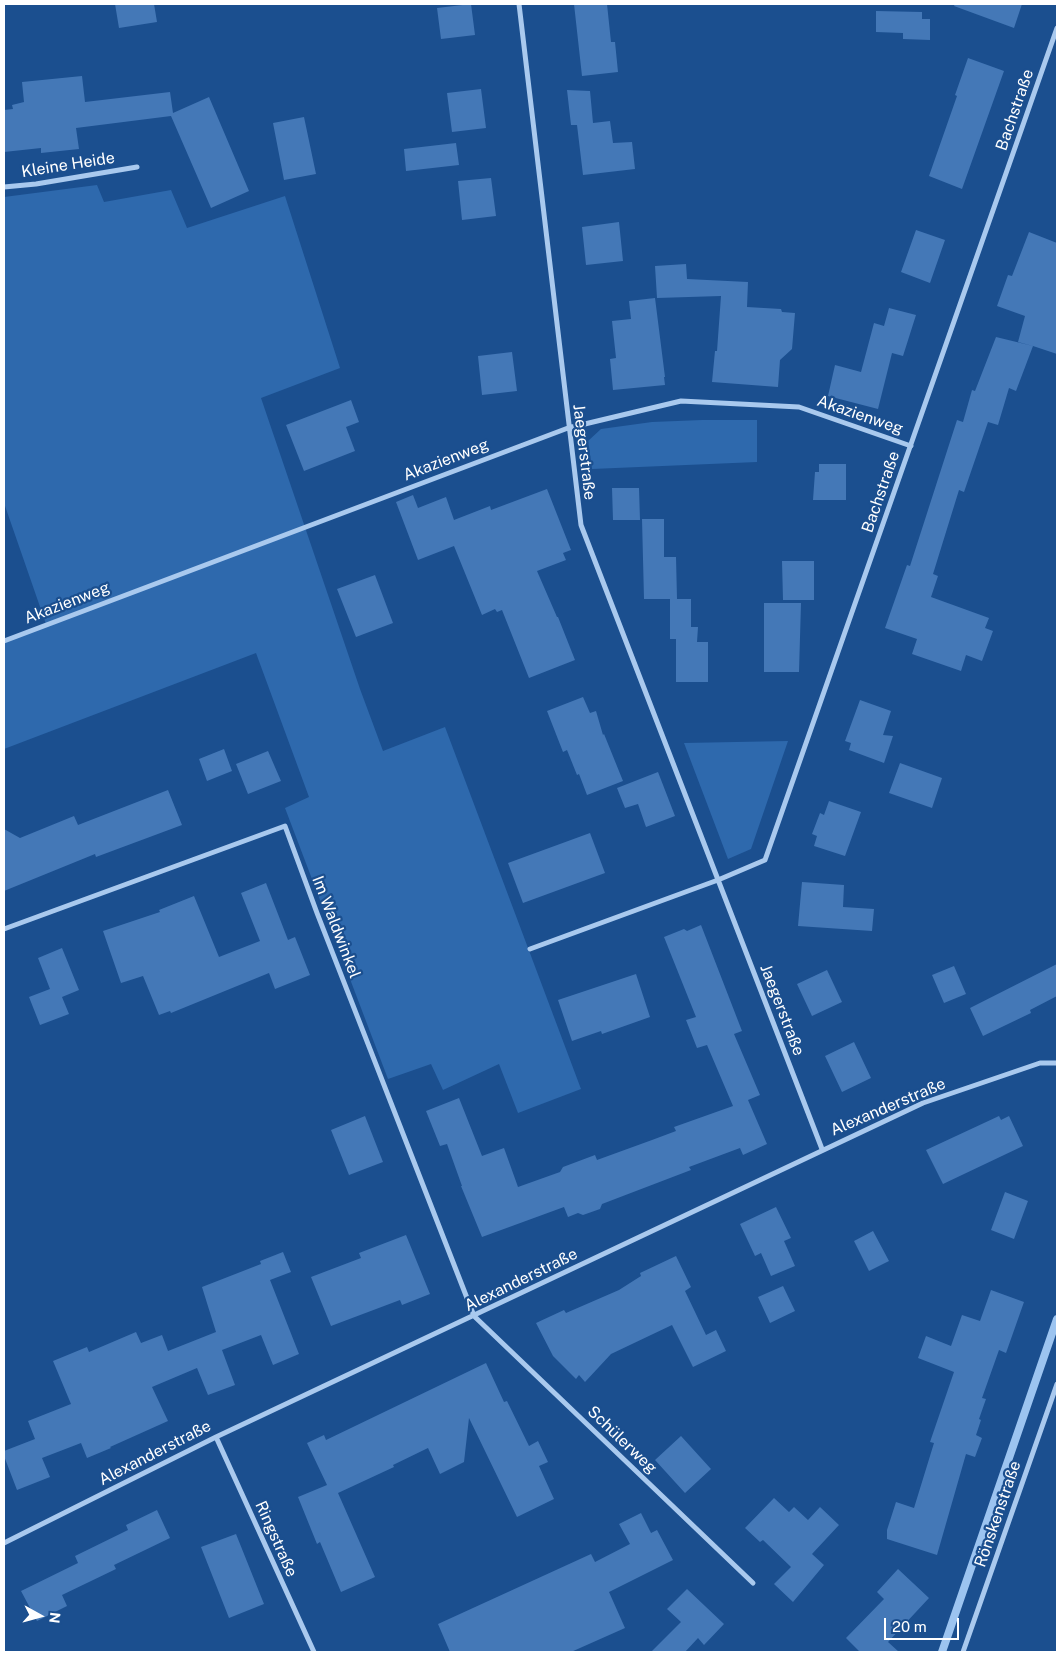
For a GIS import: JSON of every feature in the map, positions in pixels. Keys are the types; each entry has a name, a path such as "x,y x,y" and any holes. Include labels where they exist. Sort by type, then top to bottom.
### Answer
{"street":[{"name":"Jaegerstraße","path":"519,4 580,525 822,1149"},
{"name":"Bachstraße","path":"718,880 765,860 1057,28"},
{"name":"Kleine Heide","path":"4,187 36,184 136,167"},
{"name":"Akazienweg","path":"4,641 568,428 681,401 799,407 911,446"},
{"name":"Im Waldwinkel","path":"4,929 285,826 320,922 474,1316"},
{"path":"530,948 718,880"},
{"name":"Alexanderstraße","path":"4,1543 216,1436 474,1316 822,1149 923,1103 1040,1063 1057,1063"},
{"name":"Schülerweg","path":"474,1316 753,1583"},
{"name":"Rönskenstraße","path":"963,1652 1057,1384"},
{"name":"Ringstraße","path":"216,1436 314,1652"}],"shaded area":[{"path":"97,185 104,202 171,190 187,228 285,196 340,368 261,398 383,751 445,727 581,1089 518,1113 499,1064 443,1090 431,1064 388,1079 285,808 309,797 256,653 4,749 4,641 46,624 4,503 4,197"},
{"path":"757,420 757,462 592,469 588,441 601,429 652,422"},
{"path":"788,741 751,849 728,859 684,743"}],"building":[{"path":"115,4 154,4 157,22 119,28"},
{"path":"471,4 475,35 441,39 437,8"},
{"path":"574,4 607,4 611,42 615,42 618,72 582,76"},
{"path":"955,4 1022,4 1014,28 954,6"},
{"path":"876,11 922,12 922,19 930,19 930,40 903,39 903,33 876,32"},
{"path":"968,58 1004,71 962,189 929,176"},
{"path":"82,76 85,102 170,92 173,113 209,97 249,191 211,208 171,116 76,128 79,149 41,153 41,148 4,152 4,110 13,109 12,105 24,102 22,82"},
{"path":"481,89 486,128 452,132 447,93"},
{"path":"567,90 590,91 593,123 610,121 613,143 632,142 635,169 583,175 577,125 571,125"},
{"path":"304,117 316,174 284,180 273,123"},
{"path":"456,143 459,165 406,171 404,149"},
{"path":"491,178 496,216 462,220 458,181"},
{"path":"619,222 623,261 586,265 582,227"},
{"path":"916,230 945,240 930,283 901,272"},
{"path":"1029,232 1057,243 1057,354 1018,342 1025,316 997,306 1008,275 1012,276"},
{"path":"686,264 687,279 748,282 747,307 781,309 782,312 795,313 792,349 780,360 778,387 712,382 715,351 717,351 721,296 657,298 655,266"},
{"path":"655,298 665,385 613,390 610,359 616,358 612,321 631,319 629,301"},
{"path":"889,308 916,315 903,356 892,353 878,409 828,396 835,365 861,372 874,323 884,326"},
{"path":"996,337 1033,346 1016,391 1009,388 998,425 988,422 964,492 959,490 933,574 938,576 931,597 989,618 985,628 993,631 982,661 966,655 961,671 912,654 917,639 885,628 907,565 910,566 957,420 963,422 972,390 975,391"},
{"path":"512,352 517,391 482,395 478,356"},
{"path":"351,400 359,422 346,427 355,451 304,471 286,425"},
{"path":"819,464 846,464 846,500 813,500 815,472 819,472"},
{"path":"612,488 639,488 640,520 613,520"},
{"path":"547,489 571,550 563,553 566,560 537,571 575,660 529,678 502,610 497,612 495,609 482,615 454,546 418,560 396,502 413,495 418,508 446,497 454,520 490,506 491,510"},
{"path":"642,519 664,519 664,557 676,557 677,599 644,599"},
{"path":"782,561 814,561 814,600 783,600"},
{"path":"375,575 393,623 356,637 337,589"},
{"path":"670,599 691,599 691,627 698,627 697,642 708,642 708,682 676,682 676,639 670,639"},
{"path":"764,603 801,603 799,672 764,672"},
{"path":"583,697 590,713 596,711 603,735 623,781 587,795 567,750 563,752 547,711"},
{"path":"860,700 891,711 883,735 893,736 884,763 849,750 851,743 845,741"},
{"path":"224,749 232,771 207,781 199,759"},
{"path":"268,751 281,781 248,794 236,764"},
{"path":"900,763 942,778 932,808 889,793"},
{"path":"658,772 675,816 646,827 638,804 625,808 617,788"},
{"path":"168,790 182,825 96,857 95,854 4,891 4,829 20,838 74,816 78,825"},
{"path":"829,801 861,812 845,856 814,846 817,836 812,834 820,813 824,815"},
{"path":"590,833 605,873 523,903 508,863"},
{"path":"802,882 844,885 843,907 874,909 872,931 798,926"},
{"path":"266,883 288,940 295,937 310,975 275,989 269,973 171,1013 170,1011 159,1015 143,976 121,983 103,931 160,912 159,910 194,896 219,957 260,941 241,893"},
{"path":"701,925 742,1031 734,1034 760,1095 748,1100 767,1144 743,1155 740,1148 689,1167 691,1170 602,1204 600,1209 583,1215 578,1213 568,1217 564,1207 482,1237 461,1186 447,1144 440,1146 426,1111 459,1098 482,1156 504,1148 518,1187 560,1172 563,1167 595,1155 597,1160 676,1131 674,1127 733,1106 707,1045 697,1048 686,1020 696,1017 664,937"},
{"path":"62,948 79,990 62,997 69,1014 40,1025 29,997 50,989 38,958"},
{"path":"1057,964 1057,996 1030,1010 1031,1013 983,1036 970,1008"},
{"path":"954,966 966,994 944,1003 932,975"},
{"path":"827,970 842,1002 812,1016 797,984"},
{"path":"636,974 650,1017 602,1034 601,1031 572,1041 558,1000"},
{"path":"854,1042 871,1078 842,1092 825,1056"},
{"path":"365,1116 383,1162 349,1175 331,1130"},
{"path":"999,1116 1001,1120 1009,1116 1023,1146 943,1184 926,1150"},
{"path":"1005,1192 1028,1201 1014,1239 991,1230"},
{"path":"776,1207 791,1238 784,1241 795,1266 771,1276 761,1253 755,1256 740,1224"},
{"path":"873,1231 889,1261 869,1271 854,1241"},
{"path":"406,1235 430,1294 402,1305 400,1300 331,1326 311,1277 361,1258 359,1253"},
{"path":"283,1252 291,1272 270,1280 299,1354 273,1365 261,1335 222,1350 235,1385 208,1395 197,1368 152,1387 168,1421 87,1458 81,1443 42,1458 50,1477 17,1490 4,1456 4,1451 35,1439 28,1421 71,1404 53,1361 87,1347 89,1352 136,1332 141,1343 162,1335 168,1351 216,1332 202,1287 261,1264 260,1261"},
{"path":"676,1256 691,1287 685,1291 706,1335 716,1330 726,1351 693,1367 672,1325 611,1354 585,1382 579,1375 576,1379 553,1356 536,1323 564,1310 566,1313 619,1290 641,1276 640,1273"},
{"path":"783,1286 795,1311 770,1323 758,1297"},
{"path":"991,1290 1024,1302 1006,1353 999,1350 982,1398 986,1399 976,1435 982,1438 975,1457 966,1454 937,1555 887,1539 887,1530 896,1502 914,1508 934,1443 930,1442 954,1372 918,1358 926,1336 951,1346 962,1315 980,1321"},
{"path":"486,1363 504,1402 507,1401 529,1446 538,1441 548,1462 539,1466 554,1499 517,1517 469,1418 464,1462 440,1474 428,1448 393,1465 394,1467 338,1493 375,1577 341,1592 320,1542 317,1544 298,1497 327,1485 307,1443 324,1435 326,1440"},
{"path":"681,1436 711,1469 685,1493 655,1460"},
{"path":"774,1498 789,1512 794,1507 808,1520 820,1507 839,1525 812,1554 824,1565 793,1602 774,1584 791,1567 763,1540 760,1542 745,1528"},
{"path":"157,1510 170,1538 114,1565 116,1569 62,1595 67,1606 37,1621 21,1591 78,1563 75,1556 128,1530 126,1525"},
{"path":"641,1513 651,1533 657,1530 673,1560 609,1592 625,1628 571,1652 450,1652 438,1624 591,1554 595,1562 630,1544 619,1524"},
{"path":"236,1534 264,1604 229,1618 201,1547"},
{"path":"898,1569 929,1598 888,1642 899,1652 860,1652 846,1638 884,1599 877,1592"},
{"path":"687,1589 724,1624 704,1645 698,1638 685,1652 651,1652 681,1622 667,1609"}],"waterway":[{"path":"942,1652 1057,1319"}]}
